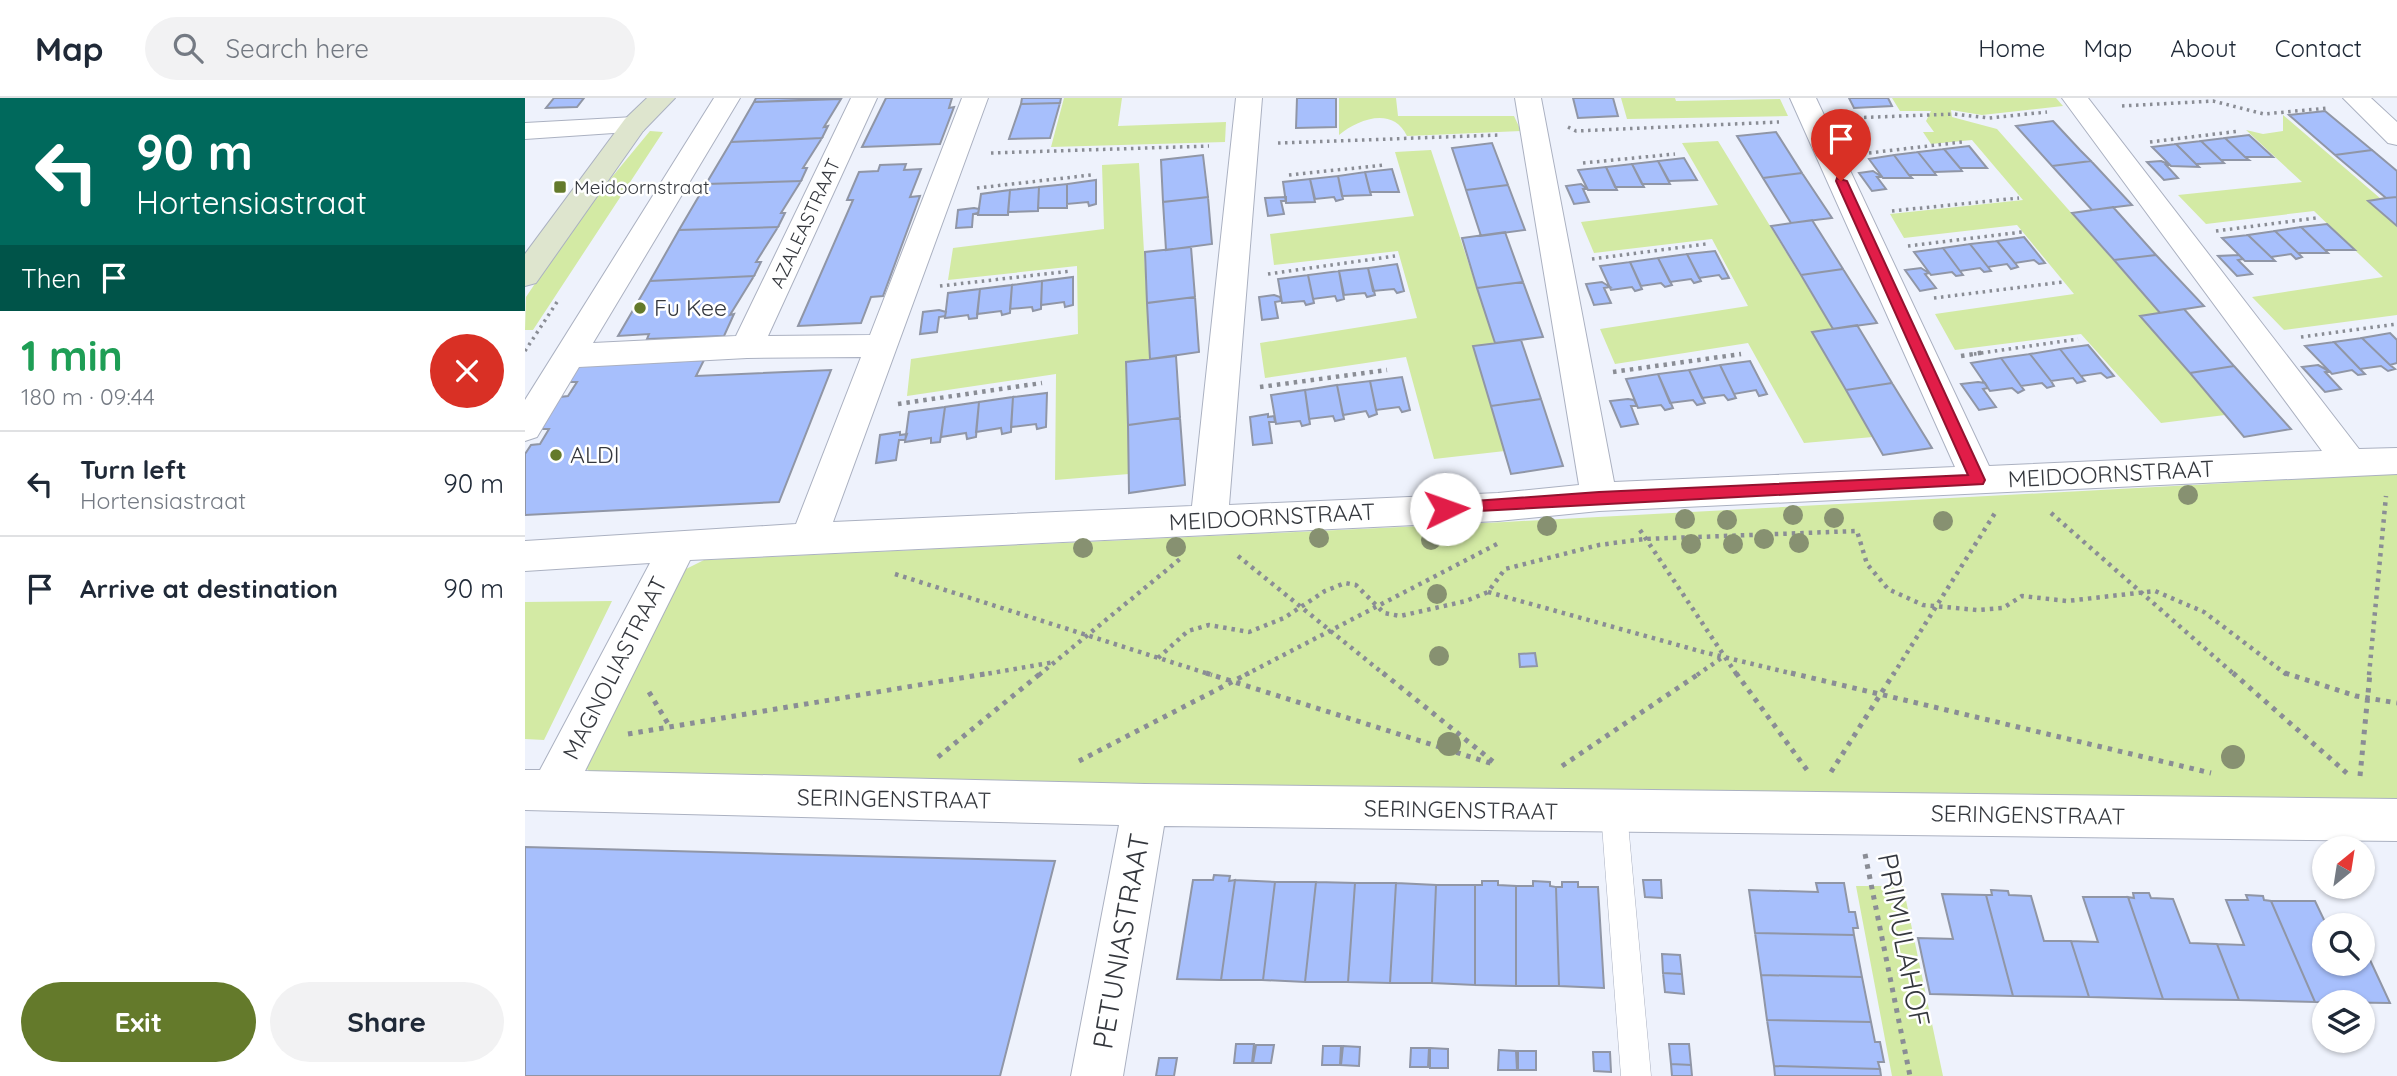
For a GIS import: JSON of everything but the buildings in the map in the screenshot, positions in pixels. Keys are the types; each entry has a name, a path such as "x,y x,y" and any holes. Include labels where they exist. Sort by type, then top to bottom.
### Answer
{"street":[{"path":"634,124 645,98"},
{"path":"525,276 634,124 662,98"},
{"path":"525,428 727,98"},
{"name":"AZALEASTRAAT","path":"747,347 864,98"},
{"path":"809,538 884,346 975,98"},
{"path":"1210,527 1249,98"},
{"path":"1528,98 1577,378 1613,497"},
{"path":"2360,101 2397,137"},
{"path":"2079,103 2259,343 2373,462"},
{"path":"1808,109 1924,362 1989,492"},
{"path":"525,131 594,129 634,124"},
{"path":"567,356 747,347 884,346"},
{"name":"MEIDOORNSTRAAT","path":"525,556 809,538 1210,527 1613,497 1989,492 2373,462"},
{"name":"MAGNOLIASTRAAT","path":"539,790 577,743 678,546"},
{"name":"SERINGENSTRAAT","path":"539,790 1145,805 1543,811 2388,816"},
{"name":"PETUNIASTRAAT","path":"1097,1076 1145,805"}],"lane":[{"path":"1615,811 1636,1076"}],"path":[{"path":"955,154 1534,133 1538,128 1568,126 1576,131 1808,109 1954,114 1989,118 2079,103 2213,101 2265,114 2360,101"},
{"path":"2149,142 2240,131"},
{"path":"1869,153 1962,142"},
{"path":"1583,163 1675,154"},
{"path":"1289,175 1384,165"},
{"path":"941,192 1091,175"},
{"path":"1890,211 2019,198"},
{"path":"2178,236 2316,218"},
{"path":"1874,250 2022,232"},
{"path":"1557,264 1706,244"},
{"path":"1232,278 1395,256"},
{"path":"904,290 1071,271"},
{"path":"1932,298 2063,282"},
{"path":"2259,343 2397,324"},
{"path":"1924,362 2078,339"},
{"path":"1577,378 1741,354"},
{"path":"1221,392 1387,370"},
{"path":"859,410 1042,383"},
{"path":"2373,462 2387,481 2360,775 2388,816"},
{"name":"PRIMULAHOF","path":"1910,1076 1848,813 1831,771 1936,606 1989,492"},
{"path":"1613,497 1724,657 1848,813"},
{"path":"2049,511 2388,816"},
{"path":"888,572 1087,635 1158,658 1500,766 1301,607 1210,527 1087,635 1055,662 929,764 943,765"},
{"path":"1158,658 1185,629 1227,625 1249,632 1284,618 1345,583 1356,585 1384,612 1400,615 1466,601 1488,592 1505,569 1599,545 1643,539 1857,531 1867,564 1888,589 1923,605 2003,608 2022,596 2042,596 2067,601 2155,591 2203,612 2290,677 2397,703"},
{"path":"1069,766 1498,544"},
{"path":"1488,592 1724,657 2223,776"},
{"path":"1543,811 1541,780 1724,657"},
{"path":"577,743 1055,662"}],"green space":[{"path":"1064,98 1122,98 1118,126 1226,122 1225,142 1051,147"},
{"path":"1339,98 1396,98 1398,116 1514,116 1521,131 1407,136 1393,121 1375,118 1356,124 1339,135"},
{"path":"1621,98 1675,98 1676,101 1780,99 1788,116 1627,119"},
{"path":"1892,98 2056,98 2063,106 1982,115 1951,110 1952,117 1997,129 2160,313 2141,316 2225,415 2161,423 2081,334 1955,350 1935,314 2074,294 2017,225 1904,238 1890,214 2023,200 1972,140 1931,144 1923,132 1934,132 1926,121 1931,111 1900,111"},
{"path":"2283,115 2381,199 2369,201 2397,226 2397,315 2284,330 2252,297 2383,277 2314,211 2206,224 2178,195 2302,182 2246,130 2263,134 2283,131"},
{"path":"650,131 663,132 533,330 525,330 526,297 583,212"},
{"path":"1718,141 1833,329 1813,332 1873,437 1804,443 1748,343 1615,364 1600,329 1748,306 1712,239 1594,253 1581,222 1718,205 1682,143"},
{"path":"1431,150 1495,343 1473,347 1505,451 1434,459 1406,357 1265,378 1260,343 1417,318 1398,251 1274,265 1270,234 1414,216 1395,152"},
{"path":"1139,163 1150,359 1126,363 1129,474 1055,480 1056,374 907,396 911,359 1078,334 1077,266 948,280 953,248 1104,229 1102,165"},
{"path":"2397,474 2397,802 593,775 582,764 680,572 704,560 1505,522"},
{"path":"612,601 544,740 525,739 525,602"},
{"path":"1856,886 1903,886 1943,1076 1892,1076"}],"place":[{"name":"Meidoornstraat","path":"560,187"},
{"name":"Fu Kee","path":"640,308"},
{"name":"ALDI","path":"556,455"}],"route":[{"path":"1446,509 1599,498 1978,480 1841,181"}]}
